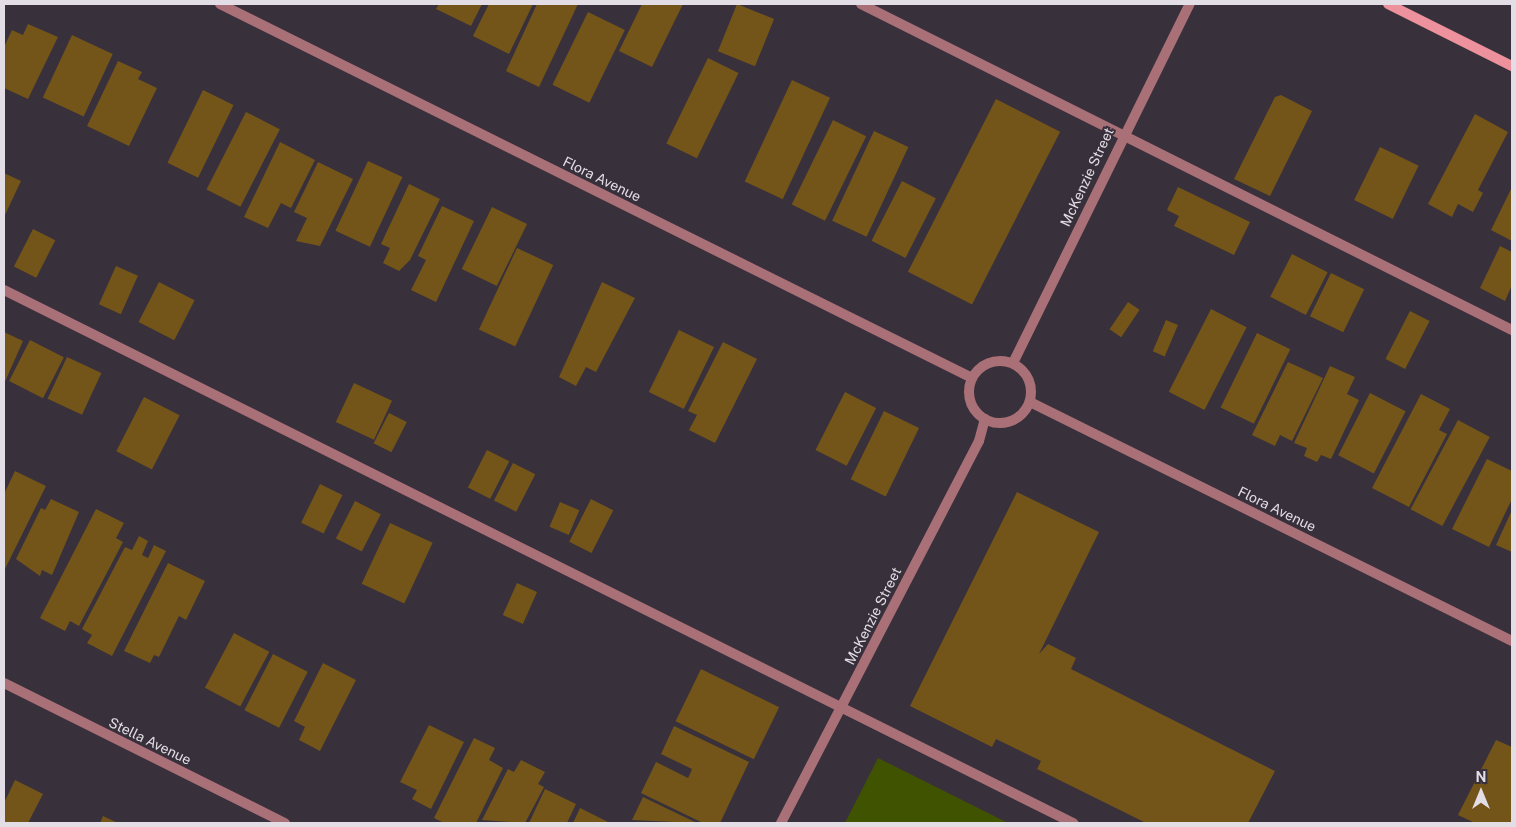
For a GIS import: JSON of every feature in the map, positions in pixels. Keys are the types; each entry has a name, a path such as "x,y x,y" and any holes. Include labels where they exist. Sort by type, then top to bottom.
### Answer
{"main road":[{"path":"1388,4 1512,66"}],"street":[{"name":"Flora Avenue","path":"220,4 972,378"},
{"path":"861,4 1123,132 1512,330"},
{"name":"McKenzie Street","path":"1013,363 1123,132 1190,4"},
{"path":"4,290 800,684 841,708 1073,823"},
{"path":"989,362 1013,363 1028,378 1030,402 1014,420 985,419 971,403 972,378 989,362"},
{"name":"Flora Avenue","path":"1030,402 1512,641"},
{"name":"McKenzie Street","path":"781,823 978,441 985,419"},
{"name":"Stella Avenue","path":"4,683 284,823"}],"green space":[{"path":"878,758 1008,823 845,823"}],"building":[{"path":"439,4 482,4 471,26 436,9"},
{"path":"489,4 533,4 509,54 473,36"},
{"path":"537,4 578,4 539,87 506,71"},
{"path":"642,4 683,4 652,67 619,51"},
{"path":"737,4 774,19 755,66 718,51"},
{"path":"588,12 625,30 589,103 552,85"},
{"path":"28,24 58,37 28,99 4,88 4,47 12,30 23,35"},
{"path":"72,35 113,54 84,117 43,98"},
{"path":"708,58 739,73 697,158 666,143"},
{"path":"118,61 142,72 138,79 157,88 129,146 87,126"},
{"path":"792,80 830,98 783,199 745,182"},
{"path":"203,90 234,105 198,178 167,163"},
{"path":"1281,95 1312,111 1270,196 1234,179 1275,97"},
{"path":"996,99 1060,132 972,305 908,272"},
{"path":"246,112 280,129 240,207 207,190"},
{"path":"1475,114 1508,132 1478,190 1483,193 1473,212 1458,204 1452,217 1428,204"},
{"path":"833,120 866,136 825,221 792,204"},
{"path":"874,131 908,147 867,237 832,221"},
{"path":"280,142 315,160 291,208 281,203 268,228 244,217"},
{"path":"1380,147 1419,166 1393,219 1354,200"},
{"path":"368,161 402,177 370,247 335,231"},
{"path":"318,162 353,179 320,246 296,241 307,218 294,212"},
{"path":"4,173 21,181 4,217"},
{"path":"902,181 936,198 905,258 872,241"},
{"path":"409,184 440,199 410,260 399,271 383,263 390,248 381,244"},
{"path":"1178,187 1250,222 1234,255 1174,226 1179,216 1167,210"},
{"path":"1512,187 1512,241 1491,230"},
{"path":"442,206 474,221 436,302 411,290 426,260 418,256"},
{"path":"492,207 527,224 497,286 462,269"},
{"path":"33,229 55,240 36,278 14,266"},
{"path":"1500,246 1512,252 1512,285 1505,301 1480,288"},
{"path":"517,248 553,265 515,346 479,330"},
{"path":"1292,254 1328,272 1306,315 1270,297"},
{"path":"116,266 138,276 121,314 99,304"},
{"path":"1331,273 1364,289 1343,332 1310,316"},
{"path":"159,282 195,300 174,340 139,322"},
{"path":"602,282 635,298 596,372 586,367 576,386 559,377"},
{"path":"1128,302 1140,310 1121,337 1110,329"},
{"path":"1211,309 1247,327 1204,410 1169,392"},
{"path":"1410,311 1430,321 1405,369 1385,359"},
{"path":"1166,320 1178,325 1165,356 1153,351"},
{"path":"679,330 714,347 684,409 649,392"},
{"path":"4,332 23,341 4,384"},
{"path":"1257,333 1290,349 1254,424 1221,408"},
{"path":"30,340 64,357 43,398 9,381"},
{"path":"723,342 757,359 715,443 689,430 697,415 688,411"},
{"path":"67,357 101,373 82,415 48,399"},
{"path":"1288,362 1323,378 1292,441 1280,435 1275,446 1252,435"},
{"path":"1330,366 1355,377 1347,394 1359,400 1331,459 1321,455 1317,462 1304,456 1307,448 1294,443"},
{"path":"354,383 392,401 374,440 336,422"},
{"path":"845,392 876,408 847,466 815,450"},
{"path":"1370,393 1406,411 1374,474 1338,455"},
{"path":"1421,394 1450,409 1439,430 1447,434 1409,507 1372,488"},
{"path":"144,397 180,415 152,470 116,451"},
{"path":"884,411 919,428 886,496 851,479"},
{"path":"389,413 407,422 391,452 374,443"},
{"path":"1458,420 1490,437 1442,526 1411,509"},
{"path":"487,450 509,461 490,499 468,487"},
{"path":"1487,459 1512,471 1512,499 1489,547 1452,529"},
{"path":"513,463 535,474 516,512 494,500"},
{"path":"15,471 46,486 4,571 4,494"},
{"path":"320,484 342,495 324,534 301,523"},
{"path":"1017,492 1099,532 1039,654 1048,644 1076,658 1071,669 1275,771 1248,823 1146,823 1037,769 1041,761 996,739 992,747 910,706"},
{"path":"51,499 79,512 52,575 42,570 40,576 16,559 41,508 45,510"},
{"path":"591,499 613,510 591,553 569,542"},
{"path":"355,501 381,514 362,552 336,538"},
{"path":"560,502 579,510 569,535 549,527"},
{"path":"96,509 124,523 116,538 123,542 79,626 70,621 65,631 40,618"},
{"path":"1512,510 1512,552 1496,545"},
{"path":"390,523 433,543 404,604 362,584"},
{"path":"139,536 148,541 142,555 148,558 154,545 166,551 112,656 87,643 92,635 82,629 125,547 132,550"},
{"path":"168,563 205,581 186,620 179,616 159,657 154,655 150,663 124,651"},
{"path":"517,583 537,592 523,624 503,615"},
{"path":"234,633 269,652 240,707 205,688"},
{"path":"273,654 308,672 279,728 244,710"},
{"path":"323,663 356,680 320,751 299,740 305,727 294,721"},
{"path":"701,669 779,707 754,759 676,721"},
{"path":"429,725 464,742 431,809 412,799 417,790 400,782"},
{"path":"674,726 749,762 720,823 703,823 641,793 656,762 688,778 690,774 692,769 661,754"},
{"path":"474,738 495,748 489,760 503,768 476,823 444,823 434,818"},
{"path":"1496,740 1512,747 1512,823 1475,823 1458,815"},
{"path":"521,760 545,772 538,784 544,787 525,823 482,820 508,769 514,772"},
{"path":"15,780 43,794 28,823 4,823 4,803"},
{"path":"545,789 576,804 567,823 529,823"},
{"path":"643,797 697,823 632,820"},
{"path":"580,808 610,823 573,823"},
{"path":"103,816 118,823 100,823"}]}
